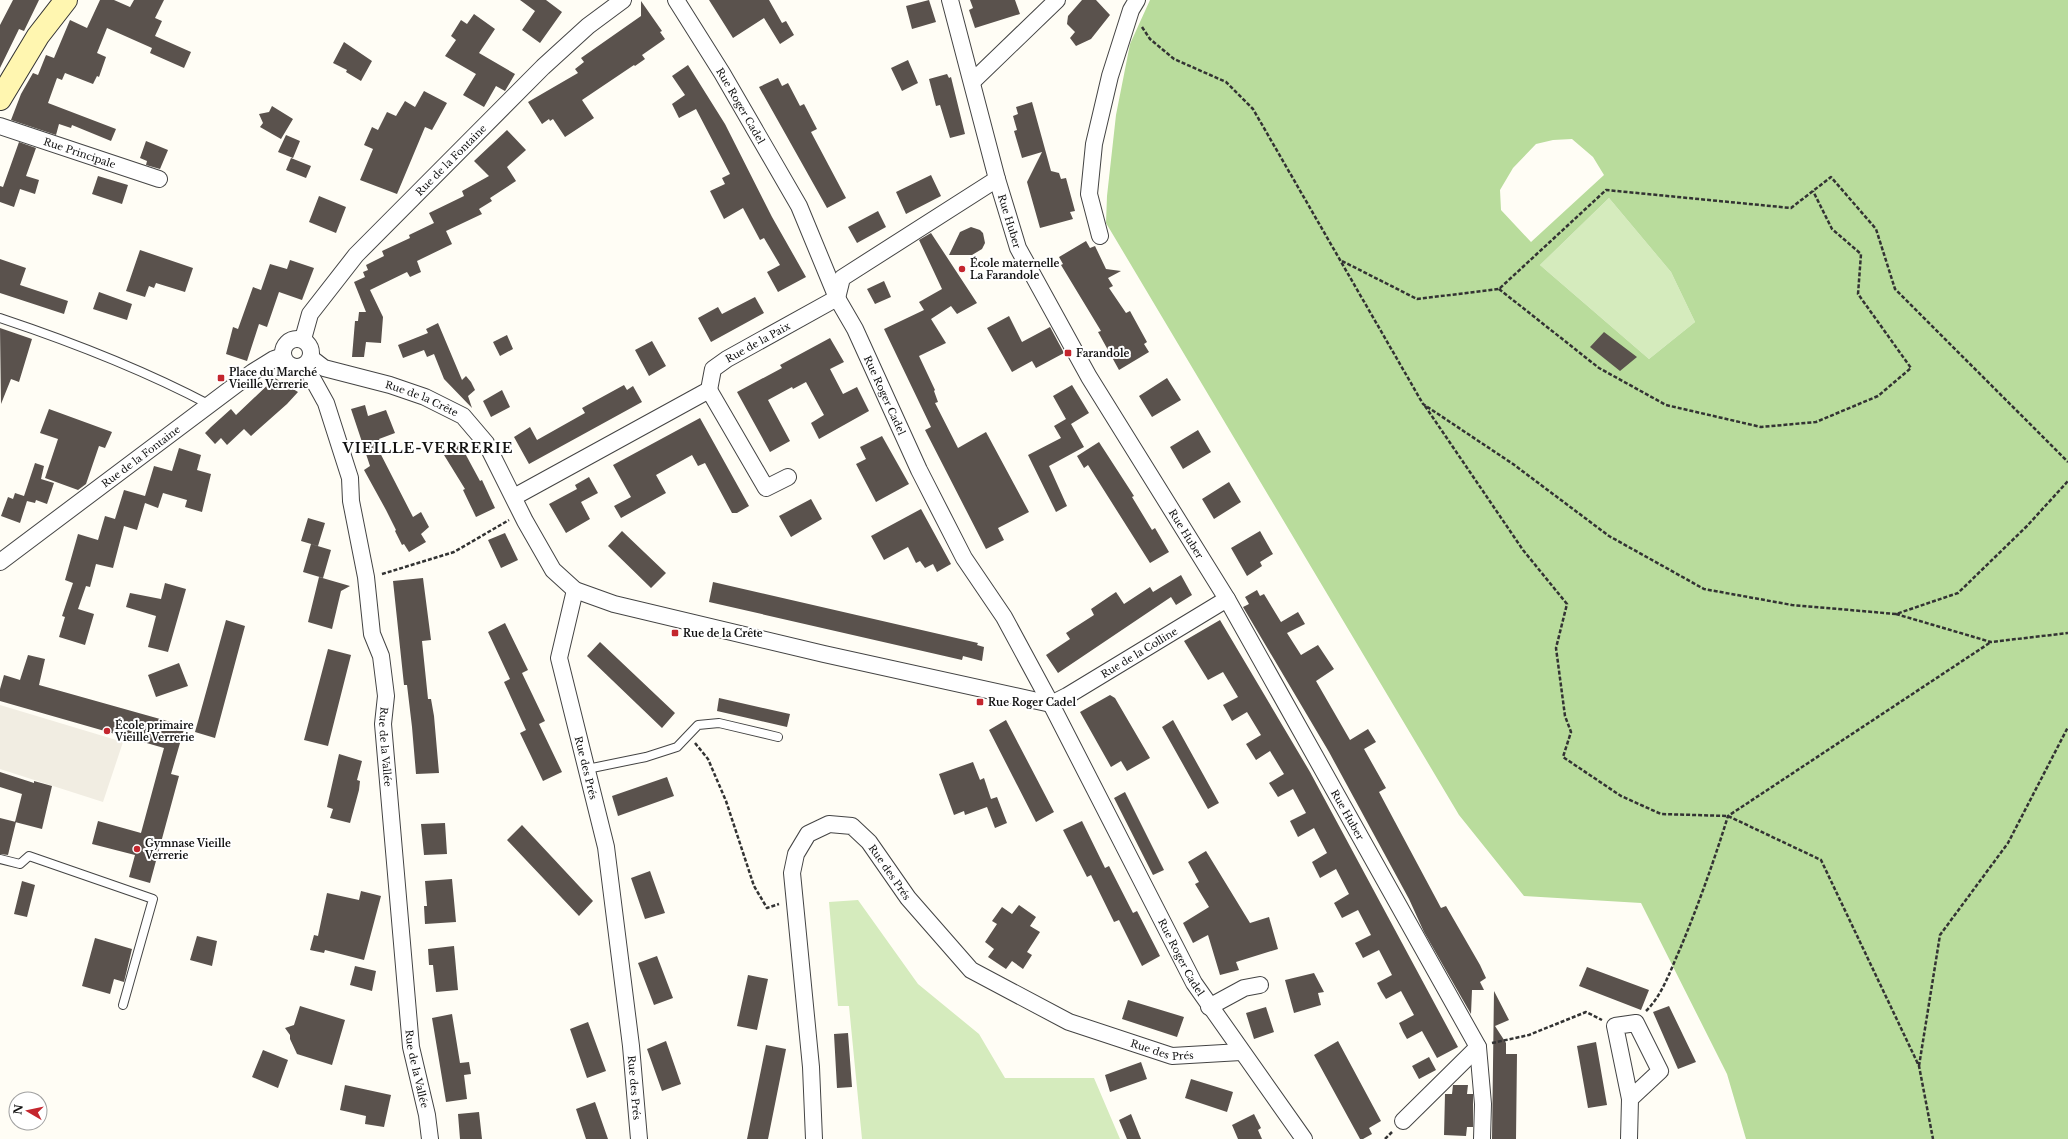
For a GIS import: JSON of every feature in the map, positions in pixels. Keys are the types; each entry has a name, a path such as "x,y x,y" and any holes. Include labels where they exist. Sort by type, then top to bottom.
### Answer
{"street":[{"path":"0,99 38,36 66,0"},
{"name":"Rue de la Fontaine","path":"303,339 310,314 356,255 543,67 588,26 623,0"},
{"name":"Rue Roger Cadel","path":"676,0 722,72 799,206 837,298 854,329 919,470 964,558 1004,617 1051,704 1194,983 1209,1007 1304,1139"},
{"name":"Rue Huber","path":"950,0 973,80 997,179 1018,248 1089,377 1227,599 1478,1047 1483,1104 1482,1139"},
{"path":"973,80 1057,0"},
{"path":"1100,236 1089,194 1094,144 1110,76 1134,5"},
{"name":"Rue Principale","path":"0,126 159,179"},
{"path":"837,298 842,278 997,179"},
{"name":"Rue de la Paix","path":"709,390 713,369 727,359 837,298"},
{"path":"295,338 303,339 310,345 312,350 308,361 294,367 289,364 284,356 283,349 290,340 295,338"},
{"name":"Rue de la Fontaine","path":"0,562 253,372 274,358 284,356"},
{"name":"Rue de la Crête","path":"308,361 324,368 390,385 418,394 463,416 486,443 521,513 553,570 575,590 614,604 824,654 1051,704"},
{"name":"Rue de la Vallée","path":"308,361 326,403 350,478 351,501 366,577 372,634 381,656 386,696 383,724 411,1047 427,1115 430,1139"},
{"path":"514,498 709,390 766,488 788,477"},
{"name":"Rue des Prés","path":"575,590 559,658 606,847 631,1046 639,1139"},
{"name":"Rue de la Colline","path":"1051,704 1067,696 1227,599"},
{"name":"Rue des Prés","path":"814,1139 811,1067 792,873 796,854 808,834 829,824 852,826 869,842 908,898 971,970 1069,1022 1172,1056 1241,1052"},
{"path":"1209,1007 1244,988 1260,985"},
{"path":"1629,1139 1630,1099 1615,1026 1636,1023 1660,1071 1630,1099"},
{"path":"1403,1121 1478,1047"}],"lane":[{"path":"0,318 57,337 162,380 210,405"},
{"path":"586,769 646,757 677,747 698,725 719,723 778,737"},
{"path":"0,859 20,864 29,856 153,899 124,1005"}],"path":[{"path":"1134,5 1150,39 1174,59 1226,82 1253,109 1423,404 1523,550 1567,604 1556,648 1565,716 1571,732 1563,757 1621,796 1661,814 1728,816 1821,860 1919,1066 1933,1139"},
{"path":"1341,260 1417,299 1499,290 1606,190 1790,208 1831,177 1876,229 1895,289 2068,462"},
{"path":"1499,290 1599,368 1666,405 1761,428 1816,422 1878,396 1911,368 1858,294 1861,254 1832,229 1813,191"},
{"path":"1423,404 1513,464 1609,536 1704,589 1792,605 1896,614 1990,642 2068,633"},
{"path":"1896,614 1958,593 2027,526 2068,481"},
{"path":"366,577 454,552 521,513"},
{"path":"1636,1023 1658,999 1687,931 1716,854 1728,816 1990,642"},
{"path":"1919,1066 1940,935 2008,843 2068,727"},
{"path":"688,735 708,759 726,801 754,886 766,908 794,898"},
{"path":"1478,1047 1529,1035 1586,1012 1615,1026"}],"green space":[{"path":"1150,0 2068,0 2068,1139 1746,1139 1727,1074 1641,903 1524,896 1459,815 1106,223 1107,196 1116,115 1130,44","holes":["1572,139 1593,157 1604,175 1531,242 1501,210 1500,190 1513,168 1536,144 1553,140","1609,198 1671,272 1695,322 1649,359 1540,265"]},
{"path":"1609,198 1671,272 1695,322 1649,359 1540,265"},
{"path":"858,900 918,984 979,1034 1005,1078 1094,1078 1120,1139 862,1139 849,1006 838,1006 829,902"}],"shaded area":[{"path":"0,705 123,742 103,802 0,769"}],"building":[{"path":"13,0 39,0 24,31 19,29 0,68 0,25"},
{"path":"100,0 114,0 130,7 134,0 164,0 155,18 162,21 155,36 191,52 184,68 150,53 152,48 107,28 97,53 106,57 99,77 97,76 93,84 65,73 62,80 57,78 48,103 116,129 111,141 72,125 71,128 59,124 56,135 11,120 21,94 33,73 38,75 46,55 54,58 70,20 87,28"},
{"path":"520,0 546,0 562,12 540,43 522,30 535,11"},
{"path":"709,0 769,0 782,23 786,21 794,35 780,44 764,18 733,38"},
{"path":"929,0 936,22 912,29 906,6"},
{"path":"970,0 1015,0 1020,14 975,28 969,10 973,8"},
{"path":"1082,0 1096,0 1110,15 1091,39 1076,46 1070,38 1075,32 1067,24 1068,16"},
{"path":"641,1 662,31 660,32 665,39 642,55 645,59 582,100 594,118 565,137 553,119 550,121 549,119 542,124 528,102 578,73 575,69 584,62 581,58 641,16"},
{"path":"474,14 495,29 479,53 515,74 505,91 496,86 484,107 463,95 476,74 445,56 456,40 451,36 461,20 467,24"},
{"path":"344,42 372,61 361,81 346,72 347,70 333,63"},
{"path":"908,60 918,83 902,91 891,68"},
{"path":"688,65 725,124 772,217 806,277 778,292 767,272 780,265 764,238 760,240 743,208 724,219 710,191 725,184 722,178 730,174 696,109 679,118 672,104 685,95 672,76"},
{"path":"947,74 949,78 951,77 965,134 950,138 940,105 936,106 929,79"},
{"path":"778,78 782,86 788,83 800,106 804,104 817,129 811,132 846,198 827,208 759,87"},
{"path":"424,91 447,103 432,130 425,127 397,194 360,180 373,149 364,145 372,127 378,130 387,112 396,116 405,101 415,107"},
{"path":"1032,102 1051,171 1059,173 1061,179 1066,178 1075,211 1070,212 1073,219 1040,228 1027,182 1042,152 1022,158 1014,131 1017,130 1013,116 1018,114 1016,107"},
{"path":"272,106 293,119 281,139 260,127 263,123 259,114 269,112"},
{"path":"507,130 526,150 507,167 516,181 490,198 492,201 479,209 482,214 446,231 452,244 417,261 421,272 410,277 407,272 370,290 383,317 381,343 366,342 364,357 352,357 355,321 358,321 359,312 366,312 354,282 365,277 363,272 368,270 366,265 384,256 382,251 410,238 409,235 434,223 429,213 464,196 462,191 489,176 474,161"},
{"path":"286,135 300,141 293,158 278,152"},
{"path":"146,141 168,150 160,169 146,165 147,161 140,158"},
{"path":"19,142 36,148 26,176 39,180 35,194 20,189 14,207 0,202 0,186 3,187"},
{"path":"291,158 311,166 306,178 286,170"},
{"path":"931,175 941,196 906,214 896,192"},
{"path":"98,176 128,185 122,204 92,194"},
{"path":"319,196 346,207 336,233 309,222"},
{"path":"878,211 886,227 857,243 848,227"},
{"path":"971,227 980,230 983,233 985,243 982,249 972,255 949,255 960,232"},
{"path":"931,233 977,303 957,314 951,306 931,319 946,343 919,356 935,390 934,391 938,402 935,403 958,448 986,432 1029,512 998,528 1004,540 986,549 925,430 931,427 884,329 924,310 919,302 942,289 919,240"},
{"path":"1086,241 1090,248 1095,246 1106,269 1121,271 1108,278 1113,286 1109,288 1126,313 1130,311 1147,342 1144,344 1149,352 1119,370 1098,332 1101,331 1061,265 1063,264 1059,257"},
{"path":"140,250 193,268 185,292 156,283 154,288 149,286 145,297 126,291"},
{"path":"0,259 26,268 20,285 68,301 64,314 0,293"},
{"path":"290,260 314,268 302,300 279,292 267,327 259,324 247,361 226,354 233,327 238,329 253,287 261,290 270,264 287,269"},
{"path":"884,281 891,297 875,304 867,289"},
{"path":"99,292 132,304 127,320 93,309"},
{"path":"755,297 764,313 711,342 698,318 718,307 722,314"},
{"path":"1009,316 1022,342 1050,327 1064,353 1036,368 1032,361 1012,372 987,328"},
{"path":"438,323 462,380 466,376 475,390 468,396 472,408 444,379 434,354 427,357 424,350 403,358 398,345 428,333 426,329"},
{"path":"0,328 32,339 19,382 11,379 1,404"},
{"path":"1604,332 1637,357 1620,371 1590,347"},
{"path":"507,335 513,349 500,356 493,342"},
{"path":"830,338 844,362 830,369 843,394 857,387 869,411 819,439 811,423 824,415 806,382 793,389 792,387 768,400 790,441 770,452 737,392 782,368 780,365"},
{"path":"652,341 666,366 649,376 635,350"},
{"path":"275,378 298,392 287,404 251,436 244,429 227,445 221,438 215,444 205,433 231,409 236,415"},
{"path":"1167,378 1181,400 1152,417 1139,396"},
{"path":"624,385 627,390 633,386 642,402 529,464 514,437 530,427 537,440 585,413 582,408"},
{"path":"1072,385 1089,413 1071,424 1084,447 1049,466 1067,506 1056,512 1028,455 1061,438 1054,426 1066,419 1053,396"},
{"path":"502,390 510,407 491,417 483,401"},
{"path":"365,405 368,416 386,410 395,433 379,439 380,441 375,443 413,517 421,512 429,527 421,534 426,542 409,552 404,544 402,545 386,510 364,470 370,466 351,409"},
{"path":"49,409 112,432 105,448 99,446 86,484 78,490 45,478 58,439 40,433"},
{"path":"700,418 749,506 737,513 732,513 705,463 698,466 692,455 656,475 666,493 621,518 614,506 631,497 613,465"},
{"path":"1198,430 1211,452 1183,469 1170,447"},
{"path":"882,436 909,484 876,502 856,464 866,459 860,447"},
{"path":"1099,442 1134,496 1132,497 1152,530 1155,528 1169,552 1150,563 1088,465 1084,468 1077,456"},
{"path":"460,444 480,481 482,480 495,508 476,517 463,490 465,489 444,455"},
{"path":"179,448 201,455 197,470 211,474 202,512 185,507 187,500 163,493 158,508 145,503 137,530 124,526 113,568 96,564 90,587 86,586 78,609 94,614 85,645 59,637 65,617 62,616 73,583 65,580 78,534 98,540 105,516 115,519 124,490 145,496 154,466 172,471"},
{"path":"35,463 44,466 41,479 54,483 47,504 36,500 35,503 27,501 20,523 1,516 8,497 13,499 15,493 24,496"},
{"path":"589,477 598,493 581,502 590,519 566,533 549,504 577,489 575,485"},
{"path":"1229,482 1241,502 1214,519 1202,499"},
{"path":"811,499 822,519 791,537 779,516"},
{"path":"921,509 951,564 937,572 933,564 925,568 920,561 916,563 908,547 884,560 871,536"},
{"path":"308,518 325,523 318,546 301,541"},
{"path":"622,531 666,573 651,588 608,546"},
{"path":"1260,531 1273,554 1260,562 1262,566 1247,576 1231,548"},
{"path":"505,533 518,560 501,568 488,540"},
{"path":"311,544 331,550 323,578 303,572"},
{"path":"1181,575 1192,595 1176,605 1171,597 1058,673 1046,655 1070,639 1066,633 1094,615 1091,609 1116,592 1124,604 1150,587 1153,592"},
{"path":"319,577 350,586 341,591 332,629 308,622"},
{"path":"423,578 431,640 422,641 428,699 431,699 434,716 439,773 416,774 407,685 404,685 393,581"},
{"path":"713,582 978,643 977,645 984,647 982,661 963,656 962,660 709,602"},
{"path":"165,583 186,589 168,652 148,647 156,616 126,607 130,593 161,599"},
{"path":"1257,590 1260,596 1264,594 1281,622 1298,612 1305,624 1287,633 1301,655 1318,645 1334,669 1316,681 1350,740 1368,729 1376,742 1364,749 1386,788 1379,792 1441,908 1446,906 1486,978 1480,982 1484,990 1472,990 1471,1014 1424,932 1409,899 1329,752 1243,607 1249,604 1245,597"},
{"path":"226,620 245,626 215,738 195,732"},
{"path":"1220,620 1310,772 1458,1047 1437,1058 1422,1031 1407,1039 1399,1023 1414,1015 1401,991 1386,999 1381,991 1377,983 1392,975 1379,950 1363,958 1355,943 1371,935 1358,910 1342,918 1334,903 1349,894 1336,869 1320,878 1312,862 1327,853 1314,828 1298,837 1290,821 1306,813 1293,789 1278,797 1269,783 1284,774 1270,751 1256,760 1246,744 1261,735 1247,712 1232,721 1223,705 1238,697 1223,672 1208,680 1184,641"},
{"path":"505,623 528,670 522,673 545,721 539,724 562,772 543,781 520,733 526,730 504,682 510,679 488,632"},
{"path":"600,642 675,713 662,728 587,656"},
{"path":"328,649 351,655 328,746 304,740"},
{"path":"28,655 45,659 39,685 185,726 171,774 179,776 150,883 129,877 135,855 92,844 98,821 141,833 164,748 0,701 0,689 4,675 20,680"},
{"path":"179,663 188,686 156,697 148,675"},
{"path":"1110,695 1115,698 1150,758 1127,771 1121,761 1111,767 1080,712"},
{"path":"719,698 790,714 787,727 717,711"},
{"path":"1006,720 1054,812 1036,822 989,730"},
{"path":"1173,720 1219,803 1208,809 1162,727"},
{"path":"339,754 362,761 357,780 360,781 359,790 350,823 330,818 333,809 327,807"},
{"path":"973,762 980,780 984,778 991,799 997,797 1007,823 995,828 987,807 965,815 964,811 954,815 939,774"},
{"path":"0,772 34,783 34,781 52,786 42,829 15,822 22,794 0,787"},
{"path":"667,777 674,796 618,816 612,796"},
{"path":"1125,792 1164,870 1153,875 1114,798"},
{"path":"0,818 16,822 8,855 0,854"},
{"path":"1082,821 1105,868 1109,866 1133,913 1137,911 1160,956 1142,966 1119,920 1114,922 1091,875 1087,877 1063,830"},
{"path":"445,823 447,854 424,855 421,824"},
{"path":"522,825 593,901 579,916 507,840"},
{"path":"1206,851 1250,923 1269,917 1278,949 1236,962 1239,970 1220,975 1208,935 1193,943 1183,923 1209,907 1195,884 1199,882 1188,862"},
{"path":"650,871 665,913 645,919 631,878"},
{"path":"452,879 456,922 425,924 424,906 427,906 425,881"},
{"path":"22,881 35,885 27,917 14,914"},
{"path":"361,891 381,896 364,960 325,950 324,953 310,950 314,935 318,936 327,893 359,900"},
{"path":"1019,905 1036,917 1030,926 1040,932 1027,952 1032,955 1023,969 1012,961 1006,969 988,957 994,949 985,942 997,924 992,921 1002,907 1012,914"},
{"path":"197,936 217,941 212,966 190,960"},
{"path":"95,938 132,949 124,982 114,979 110,994 82,986"},
{"path":"454,946 458,990 436,992 433,965 429,965 428,949"},
{"path":"657,956 673,998 654,1005 638,963"},
{"path":"355,966 376,971 372,991 350,985"},
{"path":"1587,967 1649,990 1641,1010 1579,986"},
{"path":"1314,973 1324,992 1318,993 1321,1005 1294,1013 1285,980"},
{"path":"748,975 768,979 757,1030 737,1026"},
{"path":"1494,991 1509,1020 1495,1026 1506,1043 1506,1054 1517,1054 1516,1139 1492,1139"},
{"path":"1128,1000 1184,1017 1177,1037 1122,1019"},
{"path":"300,1006 345,1020 332,1065 297,1054 290,1039 290,1035 285,1028 294,1025"},
{"path":"1669,1006 1696,1062 1678,1069 1653,1012"},
{"path":"1266,1007 1274,1032 1254,1039 1246,1013"},
{"path":"452,1014 460,1063 469,1062 471,1074 464,1075 467,1099 446,1102 432,1018"},
{"path":"588,1022 606,1071 587,1078 570,1029"},
{"path":"848,1033 852,1087 837,1088 834,1034"},
{"path":"666,1041 681,1084 662,1091 647,1049"},
{"path":"1338,1041 1381,1121 1369,1128 1372,1134 1363,1139 1360,1139 1314,1055"},
{"path":"1596,1042 1607,1105 1588,1108 1577,1046"},
{"path":"766,1045 786,1049 768,1139 747,1139"},
{"path":"263,1050 288,1060 278,1088 252,1077"},
{"path":"1429,1057 1436,1070 1419,1079 1412,1066"},
{"path":"1141,1062 1147,1079 1110,1092 1105,1075"},
{"path":"1191,1079 1233,1092 1227,1112 1185,1098"},
{"path":"345,1085 391,1095 384,1127 365,1124 366,1116 340,1110"},
{"path":"1453,1085 1468,1085 1467,1094 1473,1094 1473,1127 1467,1127 1466,1136 1444,1135 1445,1094 1452,1094"},
{"path":"595,1102 608,1139 586,1139 576,1109"},
{"path":"479,1112 482,1139 460,1139 458,1114"},
{"path":"1131,1114 1141,1139 1127,1139 1119,1120"},
{"path":"1254,1114 1261,1128 1258,1130 1262,1139 1238,1139 1232,1125"}],"place":[{"name":"École maternelle La Farandole","path":"962,269"},
{"name":"Farandole","path":"1068,353"},
{"name":"Place du Marché Vieille Verrerie","path":"221,378"},
{"name":"Rue de la Crête","path":"675,633"},
{"name":"Rue Roger Cadel","path":"980,702"},
{"name":"École primaire Vieille Verrerie","path":"107,731"},
{"name":"Gymnase Vieille Verrerie","path":"137,849"}],"district":[{"name":"VIEILLE-VERRERIE","path":"428,448"}]}
